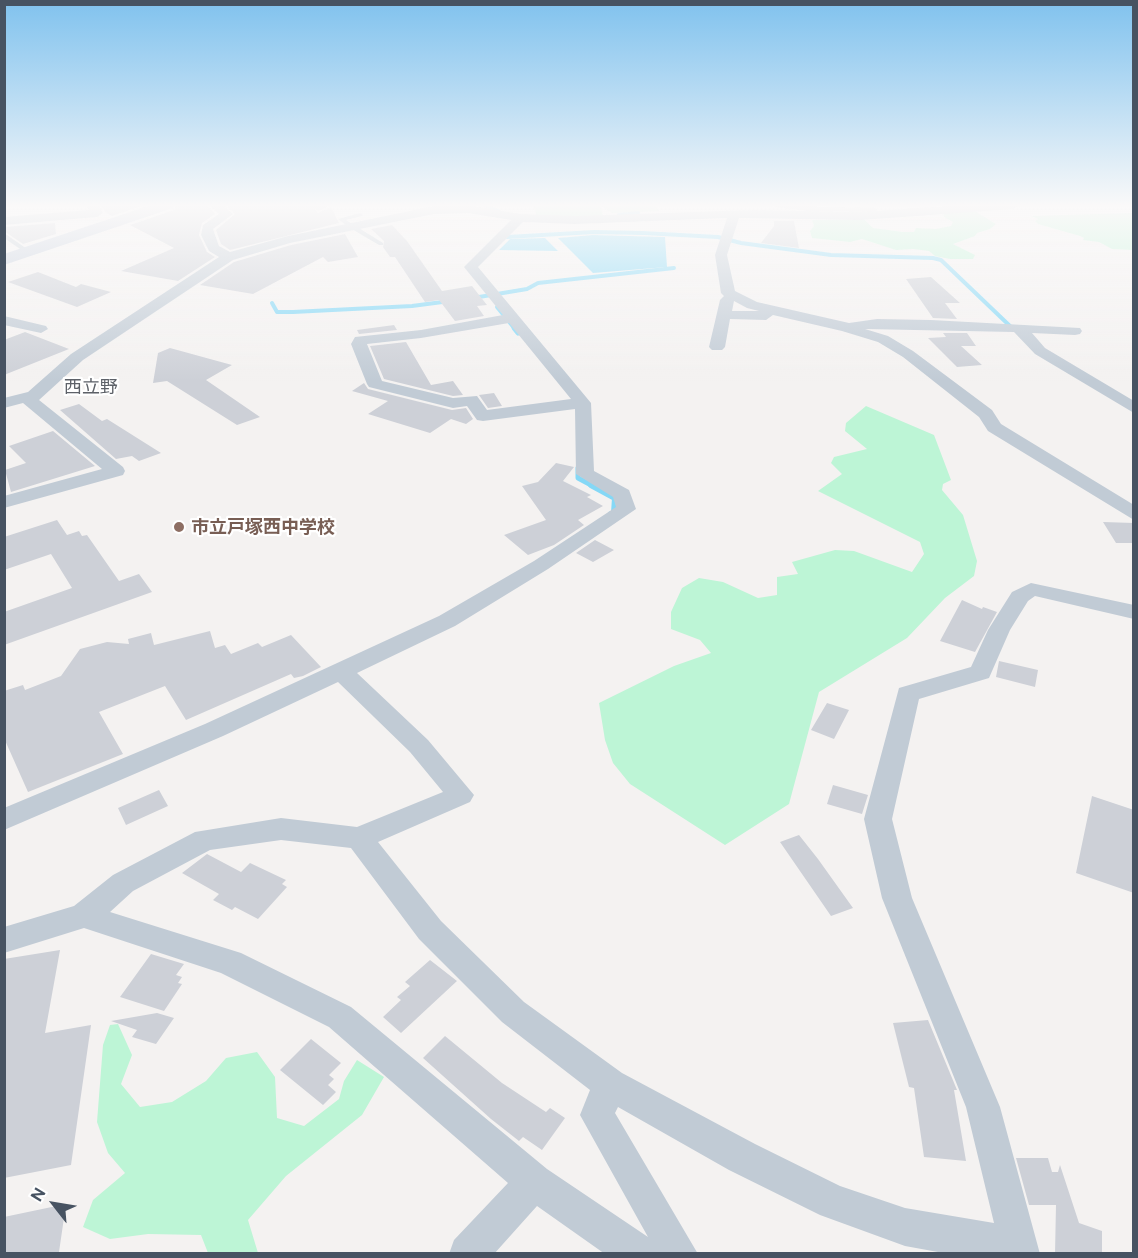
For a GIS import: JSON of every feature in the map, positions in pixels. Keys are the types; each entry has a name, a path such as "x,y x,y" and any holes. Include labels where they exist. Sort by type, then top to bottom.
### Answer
{"street":[{"path":"4,403 34,396 76,357 218,264"},
{"path":"4,820 214,730 447,621 541,565 626,509 622,494 585,474 583,403 471,267 474,264"},
{"path":"717,347 728,293 723,264"},
{"path":"728,293 752,305 845,327 884,339 908,354 986,414 994,427 1134,514"},
{"path":"724,315 795,317"},
{"path":"511,318 421,334 360,340 359,344 375,384 453,403 471,400 483,416 583,403"},
{"path":"4,320 41,329"},
{"path":"845,327 877,323 1075,331"},
{"path":"1020,329 1040,351 1134,408"},
{"path":"4,388 24,398 117,471 4,502"},
{"path":"359,838 430,930 513,1012 610,1084 742,1157 833,1202 905,1227 1021,1250 983,1107 897,898 878,819 908,693 981,672 999,630 1020,597 1031,590 1134,612"},
{"path":"4,940 84,916 123,883 205,840 281,829 359,838 461,795 418,746 342,672"},
{"path":"84,916 230,963 340,1017 534,1182 639,1254"},
{"path":"610,1084 597,1115 679,1254"},
{"path":"468,1254 534,1182"}],"green space":[{"path":"866,406 934,435 951,480 943,484 942,490 963,515 977,561 974,576 945,598 907,638 819,692 789,804 725,845 630,784 613,763 605,740 599,703 674,666 711,653 700,640 671,629 671,612 682,588 699,578 723,582 758,598 777,595 777,577 798,574 792,562 835,550 854,551 912,572 924,554 920,542 818,491 842,474 831,463 834,457 867,449 845,431 846,423"},
{"path":"118,1024 132,1055 121,1084 140,1107 172,1102 206,1081 226,1058 257,1052 275,1077 277,1118 304,1126 339,1099 344,1081 357,1060 384,1077 362,1115 286,1176 248,1220 258,1253 208,1253 201,1235 148,1234 110,1239 83,1227 93,1200 125,1173 108,1153 97,1122 103,1045 110,1025"}],"water":[{"path":"584,264 667,264 667,267 593,273"}],"building":[{"path":"138,264 205,264 178,281 121,271"},
{"path":"231,264 310,264 253,294 200,285"},
{"path":"399,264 423,264 442,291 472,286 487,305 477,306 484,316 455,321 439,300 425,302"},
{"path":"38,272 76,287 81,284 111,292 77,307 8,282"},
{"path":"931,277 960,303 945,303 957,319 933,318 906,279"},
{"path":"394,325 397,330 359,334 357,330"},
{"path":"25,332 69,349 4,375 4,340"},
{"path":"943,333 967,333 976,346 961,346 982,365 957,367 928,338 946,337"},
{"path":"406,342 431,385 453,381 463,395 453,396 384,379 370,346"},
{"path":"170,348 232,365 206,380 260,417 237,425 167,381 153,383 158,353"},
{"path":"364,383 368,389 452,410 466,408 473,419 466,424 451,419 430,433 368,414 388,401 352,391"},
{"path":"494,393 502,406 488,408 479,395"},
{"path":"79,404 102,421 107,419 161,453 139,461 132,456 116,459 60,410"},
{"path":"53,431 95,466 11,492 5,470 26,463 9,446"},
{"path":"556,463 574,467 563,481 591,495 587,497 603,506 578,520 584,525 554,545 528,555 504,535 546,520 522,486 538,482"},
{"path":"57,520 67,535 79,531 82,536 87,535 119,581 139,574 152,592 4,645 4,612 72,588 51,554 4,570 4,537"},
{"path":"1103,522 1134,523 1134,543 1116,543"},
{"path":"595,540 614,550 593,562 576,553"},
{"path":"962,600 982,609 983,607 997,612 975,652 940,641"},
{"path":"210,631 215,648 225,645 231,654 258,643 262,647 291,635 321,667 303,676 294,678 291,674 186,720 165,686 99,712 123,754 28,792 4,738 4,691 23,685 25,690 61,676 80,649 107,642 129,644 128,639 151,633 154,645"},
{"path":"999,661 1038,670 1035,687 996,677"},
{"path":"827,703 849,710 834,739 811,730"},
{"path":"833,785 868,795 862,814 827,804"},
{"path":"159,790 168,806 126,825 118,808"},
{"path":"1092,796 1134,810 1134,893 1076,873"},
{"path":"799,835 853,908 831,916 780,842"},
{"path":"207,854 241,872 250,863 286,880 282,884 287,887 258,919 235,907 232,910 213,900 219,894 182,873"},
{"path":"60,950 45,1033 91,1025 71,1165 4,1178 4,959"},
{"path":"151,954 184,964 176,975 182,977 178,983 182,984 164,1011 120,997"},
{"path":"430,960 457,981 401,1033 383,1017 401,1000 397,997 410,986 405,982"},
{"path":"157,1013 174,1018 156,1044 132,1037 137,1030 111,1021"},
{"path":"928,1020 957,1090 954,1090 966,1161 924,1157 914,1088 909,1087 893,1023"},
{"path":"445,1036 502,1083 546,1112 550,1108 565,1118 542,1150 523,1137 519,1141 423,1058"},
{"path":"311,1039 341,1063 329,1075 334,1079 328,1085 336,1092 323,1105 280,1070"},
{"path":"1016,1158 1048,1158 1052,1172 1058,1172 1060,1165 1079,1223 1102,1231 1102,1254 1055,1254 1056,1205 1029,1205"},
{"path":"66,1204 59,1252 4,1254 4,1217"}],"waterway":[{"path":"945,264 1011,327"},
{"path":"473,298 527,289 538,283 674,268"},
{"path":"272,303 277,312 293,312 412,306 450,301"},
{"path":"497,307 515,329"},
{"path":"514,328 518,333"},
{"path":"578,468 578,478 593,486"},
{"path":"591,485 615,498 614,513 611,514"}],"place":[{"name":"市立戸塚西中学校","path":"179,527"}],"district":[{"name":"西立野","path":"91,387"}]}
